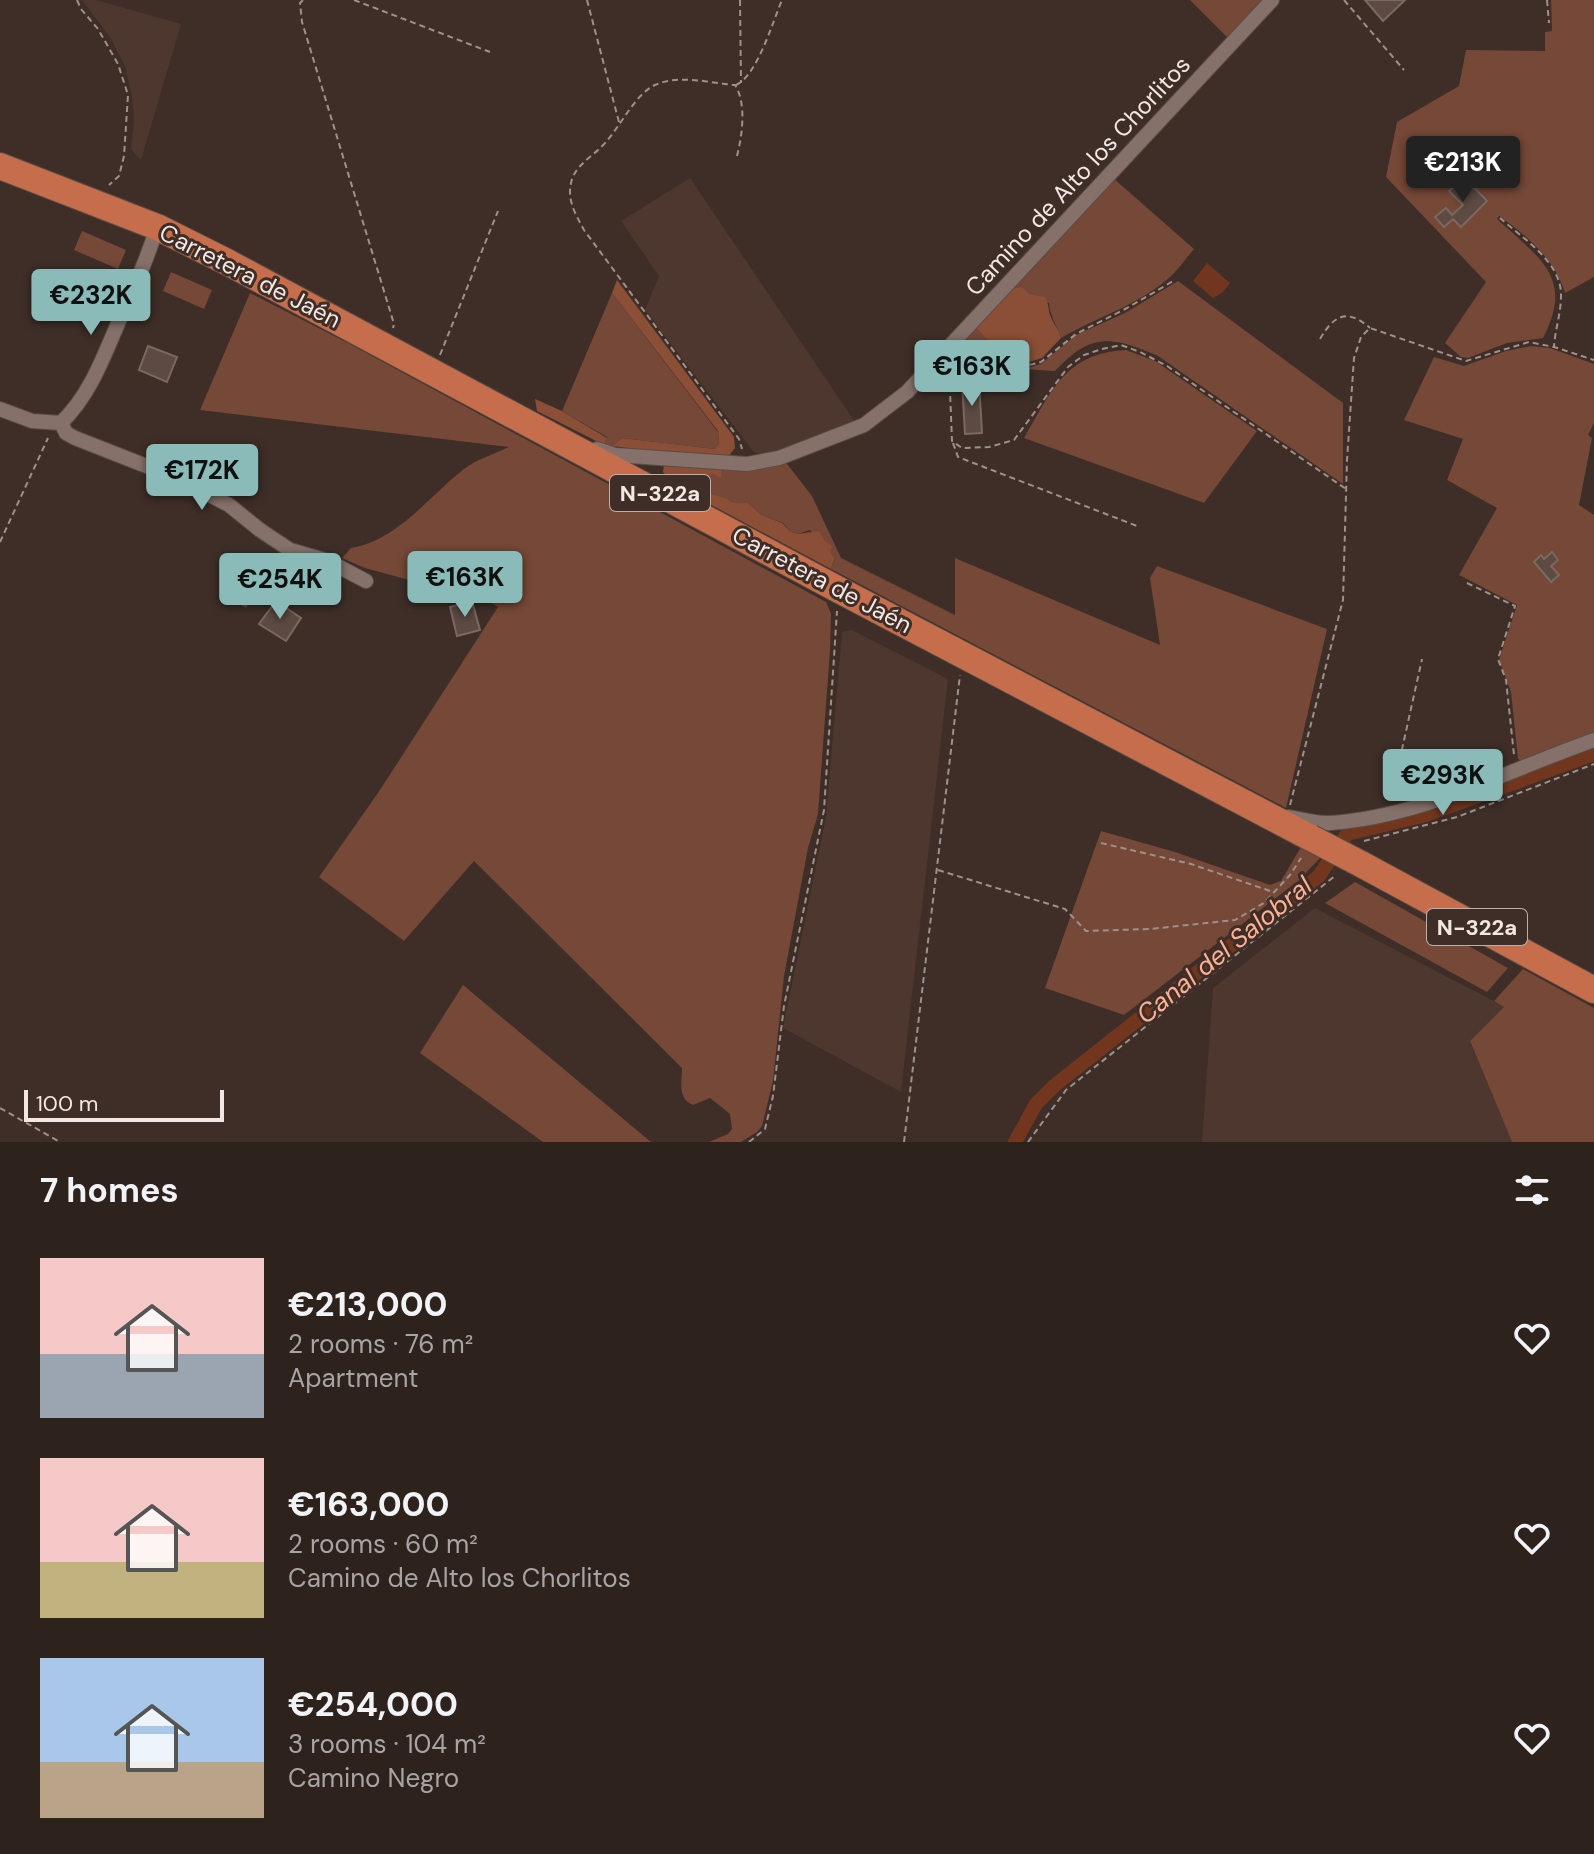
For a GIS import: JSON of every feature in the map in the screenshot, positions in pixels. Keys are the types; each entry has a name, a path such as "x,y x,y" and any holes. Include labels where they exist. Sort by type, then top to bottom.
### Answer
{"highway":[{"name":"Carretera de Jaén","path":"0,166 157,227 434,371 962,655 1281,818 1311,838 1359,854 1594,990"}],"street":[{"name":"Camino de Alto los Chorlitos","path":"558,438 615,455 747,464 779,458 864,425 888,409 1038,254 1272,0"},
{"path":"61,423 89,389 147,259 157,227"},
{"path":"0,409 32,421 61,423"},
{"path":"61,423 66,433 75,438 177,478 229,505 290,550 328,561 366,581"},
{"path":"1281,818 1328,823 1388,813 1455,794 1594,740"}],"path":[{"path":"77,0 118,64 128,95 124,156 119,176 108,186 100,187"},
{"path":"303,0 300,3 302,22 394,324 388,347"},
{"path":"354,0 490,52"},
{"path":"587,0 620,126"},
{"path":"740,0 741,83"},
{"path":"747,464 739,439 584,230 573,211 571,179 578,167 610,139 644,91 656,84 686,80 741,83 754,66 782,0"},
{"path":"1344,0 1404,70"},
{"path":"1547,0 1549,23"},
{"path":"735,85 739,91 743,132 737,156"},
{"path":"434,371 498,211"},
{"path":"1500,218 1557,274 1561,293 1554,347"},
{"path":"1137,526 958,457 952,441 949,366 984,364 1021,367 1041,362 1076,334 1175,280"},
{"path":"1320,339 1330,321 1346,316 1359,318 1370,328 1466,361 1529,342 1594,360"},
{"path":"1281,818 1343,600 1354,358 1361,337 1370,328"},
{"path":"952,441 962,448 989,447 1014,440 1068,367 1084,355 1121,345 1167,366 1346,489"},
{"path":"0,542 47,440 61,423"},
{"path":"1467,583 1515,606 1498,659 1506,680 1516,769"},
{"path":"749,1142 765,1129 773,1096 784,1006 824,810 839,590"},
{"path":"904,1142 962,655"},
{"path":"1388,813 1422,659"},
{"path":"1359,854 1594,764"},
{"path":"937,870 1065,909 1086,931 1163,928 1235,920 1264,903 1290,875 1311,838"},
{"path":"1101,843 1191,864 1273,892"},
{"path":"1028,1142 1066,1090 1335,876"},
{"path":"0,1108 60,1142"}],"shaded area":[{"path":"82,0 96,0 181,24 141,160 131,149 134,120 125,66 110,37"},
{"path":"1190,0 1267,0 1229,39"},
{"path":"1551,0 1594,0 1594,277 1565,293 1547,259 1499,216 1497,219 1548,270 1554,284 1552,317 1543,338 1507,343 1468,358 1461,357 1445,343 1486,282 1386,177 1397,122 1459,86 1466,50 1545,51 1545,32 1552,31"},
{"path":"1112,177 1194,249 1158,287 1061,338 1049,303 1009,289"},
{"path":"690,178 855,422 762,456 753,451 645,310 659,276 621,221"},
{"path":"82,231 126,250 118,269 74,250"},
{"path":"1207,263 1230,283 1213,298 1193,281"},
{"path":"171,272 212,290 204,309 163,291"},
{"path":"617,280 734,437 735,448 728,457 721,459 612,446 622,438 715,449 719,443 718,431 612,293"},
{"path":"1178,281 1343,403 1343,484 1158,356 1142,349 1103,341 1080,349 1055,371 1023,369 1041,364 1076,335 1125,313"},
{"path":"1022,287 1029,294 1045,297 1061,338 1042,358 1020,365 1001,354 974,326 1009,289"},
{"path":"250,293 826,602 831,614 830,650 818,814 808,848 784,976 773,1081 762,1126 741,1142 709,1142 732,1129 730,1114 710,1098 693,1105 688,1102 682,1089 682,1068 474,861 404,941 319,877 380,790 498,607 490,602 365,568 342,558 351,548 398,527 469,465 509,447 200,410"},
{"path":"612,293 718,432 719,443 715,449 622,438 612,446 604,445 607,437 562,411"},
{"path":"974,326 1001,354 1020,365 956,364 949,353"},
{"path":"1531,346 1550,348 1594,364 1594,423 1588,435 1592,438 1579,505 1594,515 1594,736 1524,762 1518,759 1511,692 1499,660 1517,605 1459,575 1497,508 1447,480 1463,439 1404,420 1434,357 1464,366"},
{"path":"1126,350 1155,361 1257,431 1204,503 1024,438 1052,390 1074,367 1088,358"},
{"path":"535,399 607,438 604,445 537,411"},
{"path":"784,460 812,496 841,558 955,615 955,558 1160,645 1150,578 1157,566 1327,629 1286,808 831,569 835,559 810,530 798,534 791,532 783,523 760,514 748,503 733,504 705,492 692,478 694,474 711,473 722,466"},
{"path":"664,464 722,466 721,478 712,473 707,479 693,475 695,484 705,492 733,503 748,503 760,514 782,523 791,532 819,531 832,546 830,552 835,558 831,569 674,485 663,472"},
{"path":"254,556 271,566 246,608 229,598"},
{"path":"852,630 948,679 901,1092 783,1028 826,817 842,632"},
{"path":"1101,831 1175,852 1270,885 1281,881 1301,847 1321,857 1298,881 1124,1015 1045,988"},
{"path":"1355,882 1508,968 1487,992 1325,903"},
{"path":"1315,908 1505,1007 1470,1042 1512,1142 1202,1142 1213,988"},
{"path":"1523,969 1594,1008 1594,1142 1512,1142 1470,1041 1504,1007 1494,1001"},
{"path":"463,985 651,1142 543,1142 420,1053"}],"building":[{"path":"1365,0 1405,0 1383,21"},
{"path":"1464,177 1487,201 1461,227 1453,219 1444,227 1435,217 1446,208 1452,215 1463,205 1449,191"},
{"path":"148,346 177,357 167,382 139,370"},
{"path":"979,381 982,433 965,434 962,382"},
{"path":"1552,552 1558,560 1551,566 1559,575 1551,582 1534,562 1541,555 1544,559"},
{"path":"276,601 301,618 286,641 259,624"},
{"path":"472,601 480,630 457,636 450,607"}],"waterway":[{"name":"Canal del Salobral","path":"1015,1142 1036,1104 1054,1086 1319,876 1347,834 1426,815 1594,754"}]}
